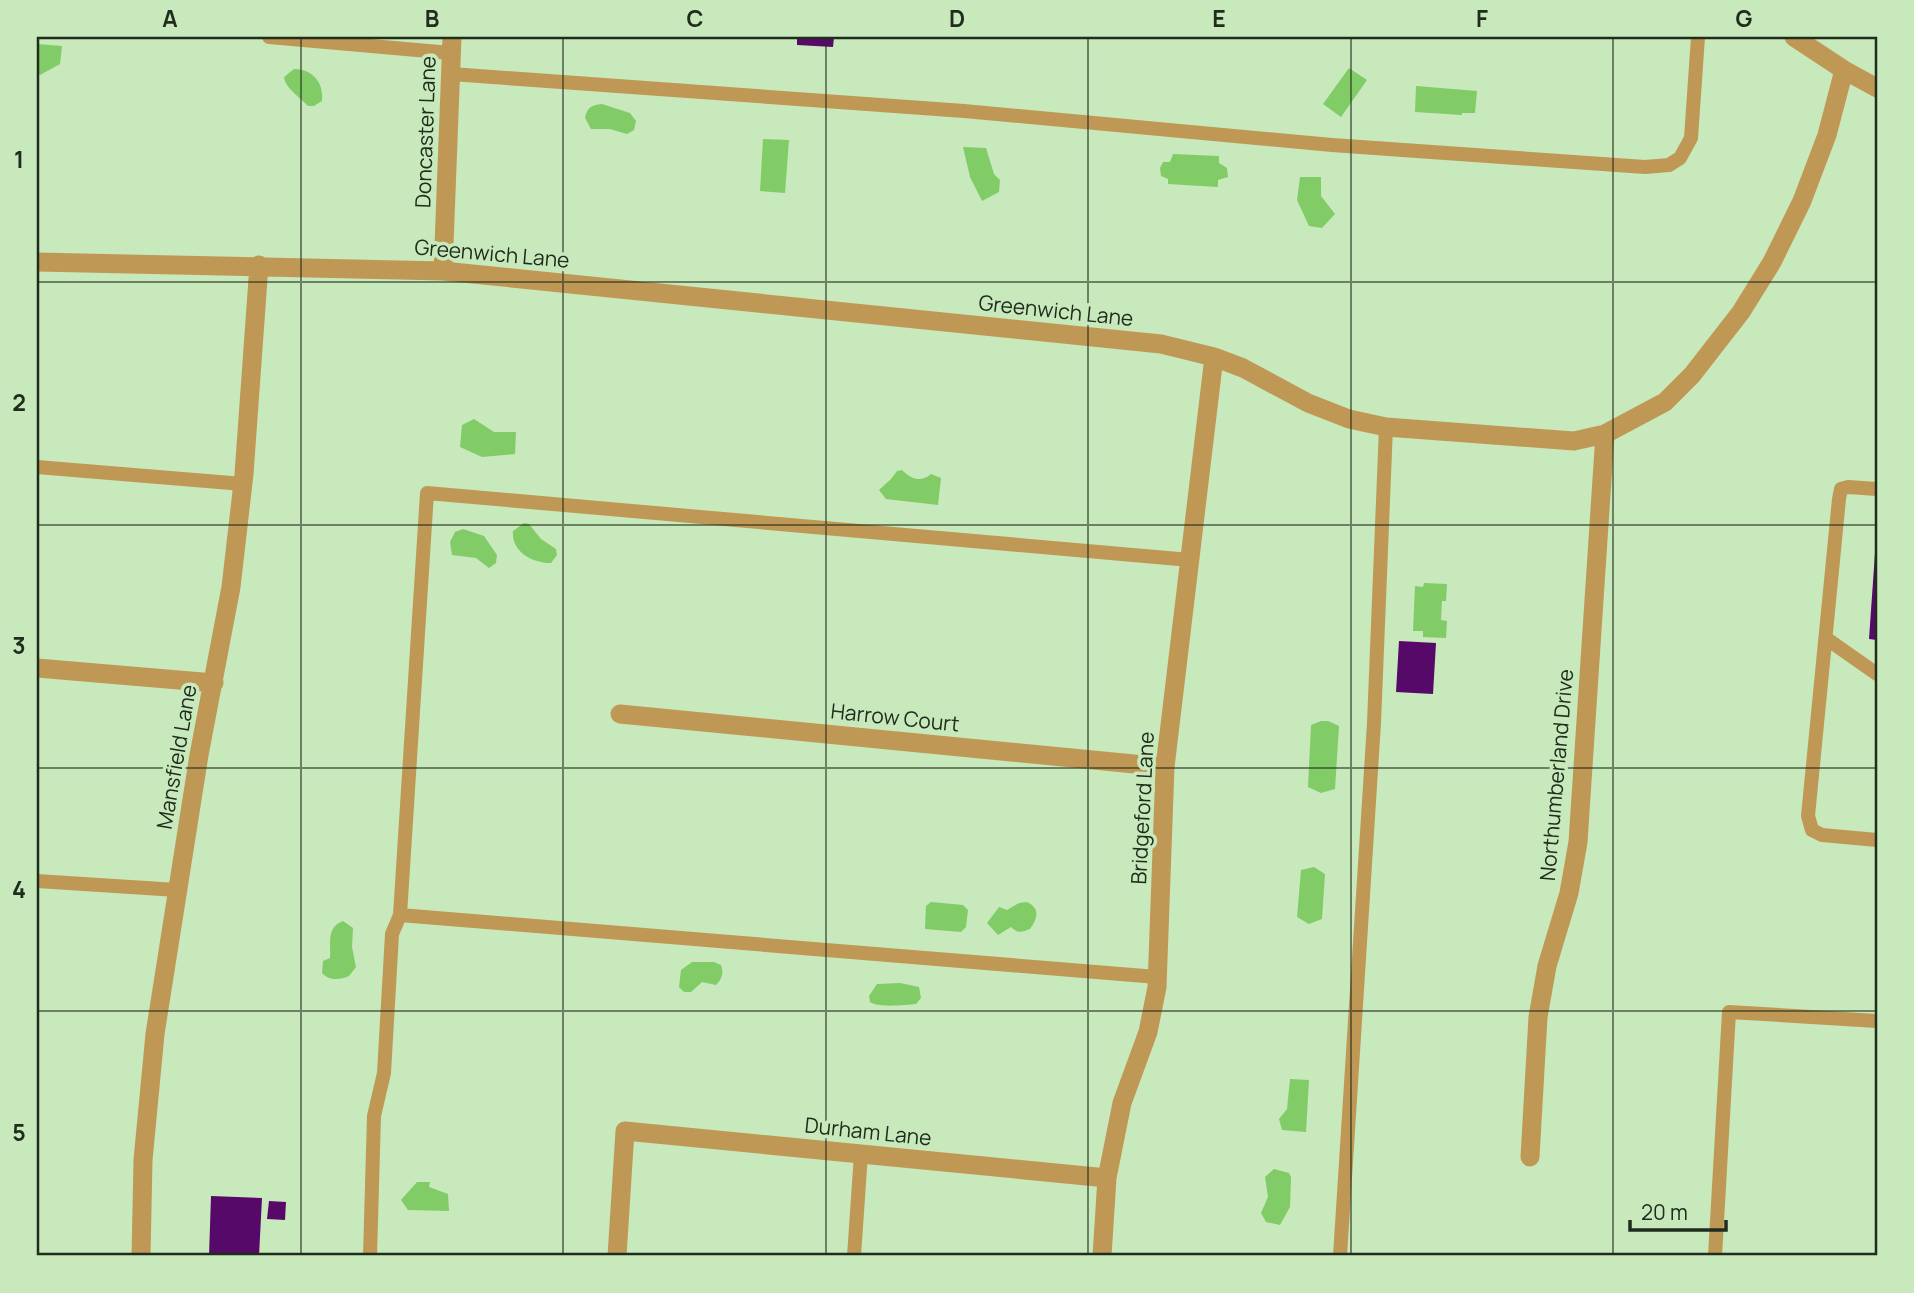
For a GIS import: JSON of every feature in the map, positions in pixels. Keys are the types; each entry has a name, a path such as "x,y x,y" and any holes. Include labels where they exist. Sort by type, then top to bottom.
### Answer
{"street":[{"path":"1794,37 1877,88"},
{"name":"Doncaster Lane","path":"443,271 452,45"},
{"name":"Greenwich Lane","path":"37,262 443,271 1148,343 1214,357 1243,368 1308,403 1349,419 1386,427 1574,441 1605,435 1665,402 1692,375 1741,312 1772,262 1802,201 1827,135 1844,70"},
{"name":"Mansfield Lane","path":"141,1256 143,1160 155,1034 177,890 231,587 243,484 258,265"},
{"name":"Bridgeford Lane","path":"1102,1256 1107,1178 1122,1103 1147,1032 1157,977 1165,767 1214,357"},
{"name":"Northumberland Drive","path":"1530,1157 1538,1017 1546,966 1569,893 1578,842 1605,435"},
{"path":"37,668 214,683"},
{"name":"Harrow Court","path":"620,715 1165,767"},
{"name":"Durham Lane","path":"617,1256 625,1131 1107,1178"}],"lane":[{"path":"269,37 452,45"},
{"path":"451,74 964,111 1332,145 1645,167 1669,164 1681,158 1691,138 1698,37"},
{"path":"1339,1256 1374,723 1386,427"},
{"path":"37,467 243,484"},
{"path":"1877,489 1841,489 1808,816 1812,831 1822,835 1877,840"},
{"path":"370,1256 374,1116 384,1073 391,934 400,915 428,493 1190,560"},
{"path":"1827,639 1877,674"},
{"path":"37,881 177,890"},
{"path":"400,915 1157,977"},
{"path":"1715,1256 1729,1012 1877,1021"},
{"path":"854,1256 861,1154"}],"shaded area":[{"path":"37,44 62,46 60,64 40,75 37,73"},
{"path":"1349,68 1367,80 1341,117 1323,104"},
{"path":"294,69 307,71 316,78 321,88 322,101 308,106 290,89 284,77"},
{"path":"1416,86 1477,91 1475,113 1462,115 1415,112"},
{"path":"602,104 630,113 636,121 634,130 627,134 610,129 591,129 585,118 587,111"},
{"path":"763,139 789,140 785,193 760,191"},
{"path":"963,147 986,148 994,174 1000,180 999,192 982,201 970,177"},
{"path":"1173,154 1219,156 1219,163 1227,168 1228,177 1218,180 1218,187 1168,184 1168,179 1161,176 1160,168 1163,162 1170,162"},
{"path":"1300,177 1321,177 1321,196 1335,214 1322,228 1309,226 1297,200"},
{"path":"474,419 494,432 516,432 515,454 482,457 460,447 462,425"},
{"path":"902,470 916,479 931,474 941,478 938,505 886,499 879,490 897,471"},
{"path":"524,523 529,524 541,539 556,549 557,555 551,563 537,561 519,550 513,538 513,531"},
{"path":"463,529 484,536 497,555 496,563 489,568 476,558 452,555 450,542 455,532"},
{"path":"1424,583 1447,584 1446,601 1442,601 1441,620 1447,621 1446,638 1423,637 1423,631 1413,631 1415,586 1423,587"},
{"path":"1321,721 1339,726 1335,789 1321,793 1308,787 1311,725"},
{"path":"1314,867 1325,874 1322,919 1309,924 1297,917 1301,870"},
{"path":"931,902 963,905 968,910 966,927 961,932 925,929 926,906"},
{"path":"1027,902 1036,910 1035,921 1030,929 1020,932 1011,927 998,935 987,923 999,907 1007,910"},
{"path":"343,921 353,928 352,947 356,967 349,976 331,979 322,973 323,961 330,958 334,927"},
{"path":"692,962 714,962 721,965 720,980 716,985 702,982 691,992 684,992 679,987 681,970"},
{"path":"900,983 919,987 921,998 916,1004 885,1006 870,1002 869,996 877,984"},
{"path":"1290,1079 1309,1080 1306,1132 1282,1130 1279,1119 1287,1109"},
{"path":"1274,1169 1289,1173 1291,1177 1290,1207 1280,1225 1266,1222 1261,1213 1268,1197 1265,1177"},
{"path":"417,1182 430,1182 429,1187 448,1194 449,1211 408,1210 401,1200"}],"building":[{"path":"797,37 834,37 833,47 797,45"},
{"path":"1877,553 1877,640 1869,639"},
{"path":"1399,641 1436,643 1433,694 1396,692"},
{"path":"211,1196 262,1198 259,1256 209,1256"},
{"path":"269,1201 286,1202 285,1220 267,1219"}]}
